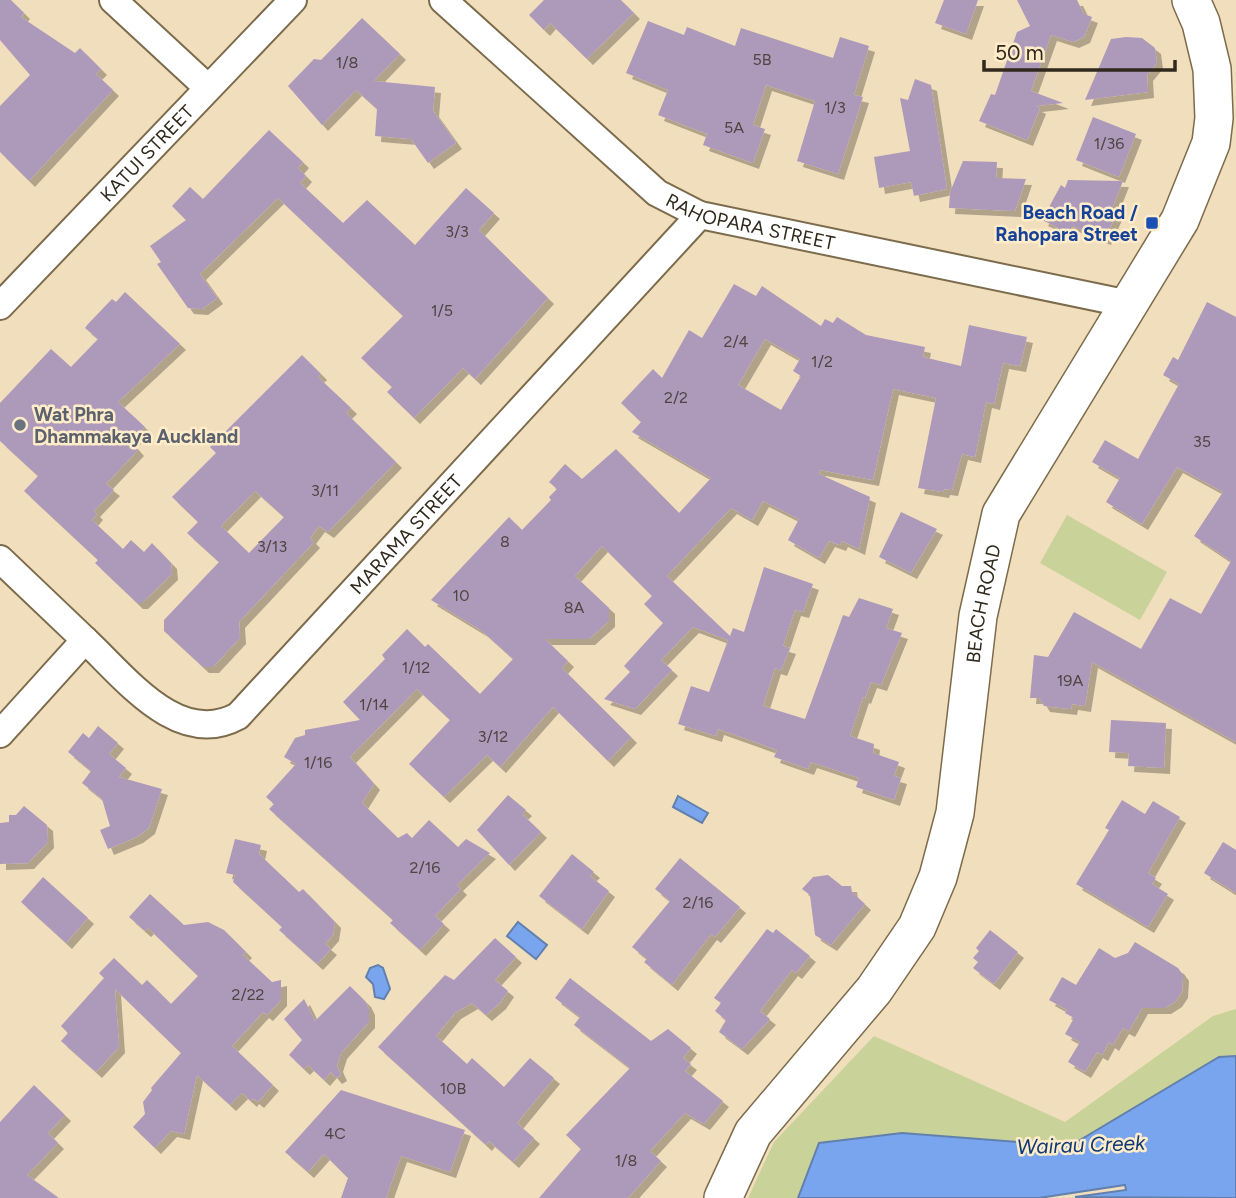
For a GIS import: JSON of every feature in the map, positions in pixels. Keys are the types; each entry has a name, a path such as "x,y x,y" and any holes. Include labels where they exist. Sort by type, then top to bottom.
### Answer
{"main road":[{"name":"BEACH ROAD","path":"723,1198 753,1133 874,990 917,928 938,877 954,813 978,616 1001,514 1180,220 1211,143 1214,118 1212,69 1201,23 1191,0"}],"street":[{"path":"113,0 208,88"},
{"name":"KATUI STREET","path":"0,306 293,0"},
{"name":"RAHOPARA STREET","path":"443,0 657,193 700,215 1129,304"},
{"name":"MARAMA STREET","path":"0,559 151,700 189,724 216,726 239,716 700,215"},
{"path":"0,734 85,640"}],"green space":[{"path":"1067,515 1167,572 1140,620 1040,563"},
{"path":"1236,1009 1236,1056 1219,1057 1070,1146 902,1133 819,1143 798,1198 748,1198 774,1142 874,1036 1065,1122 1213,1016"}],"water":[{"path":"678,796 708,813 702,823 673,807"},
{"path":"518,922 547,945 536,959 507,936"},
{"path":"378,965 383,968 390,989 384,999 375,997 373,984 366,977 370,968"},
{"name":"Wairau Creek","path":"1236,1056 1236,1198 1075,1197 1126,1190 1125,1185 1039,1198 798,1198 819,1143 902,1133 1070,1146 1219,1057"}],"building":[{"path":"0,0 11,0 24,13 21,17 75,53 80,48 101,69 96,74 113,90 29,181 0,152 0,106 30,75 0,40"},
{"path":"544,0 621,0 634,13 587,59 550,23 544,30 529,15"},
{"path":"944,0 978,0 966,34 935,23"},
{"path":"1017,0 1077,0 1084,14 1092,17 1084,37 1073,42 1051,35 1031,91 1063,103 1036,106 1040,108 1027,140 979,121 991,94 995,95 1017,32 1030,26"},
{"path":"362,18 400,54 374,81 435,87 433,111 456,143 428,163 411,139 375,136 377,109 356,90 322,125 288,86 314,59 321,60"},
{"path":"648,21 684,35 687,27 735,46 741,28 833,58 840,37 869,46 854,95 863,97 838,174 797,161 815,101 766,85 753,125 765,129 753,163 703,145 707,134 658,115 668,90 626,73"},
{"path":"1142,38 1155,48 1157,63 1147,75 1148,92 1085,100 1111,39"},
{"path":"915,79 931,85 947,189 914,196 911,182 879,188 874,157 910,151 900,98 908,100"},
{"path":"1093,117 1136,134 1119,177 1076,160"},
{"path":"269,130 303,162 298,168 306,176 300,183 343,223 367,200 415,245 466,188 494,213 479,230 548,298 475,379 463,368 414,418 387,392 392,387 361,358 403,316 278,198 200,274 217,298 202,309 188,308 157,264 161,262 150,246 186,220 172,206 190,187 203,199"},
{"path":"963,161 997,162 996,178 1026,179 1015,211 949,208 950,192"},
{"path":"1068,180 1123,181 1112,209 1117,212 1105,239 1073,226 1069,233 1042,220 1061,185 1065,188"},
{"path":"734,284 756,296 762,286 821,326 825,319 833,323 837,317 866,335 925,347 923,357 961,366 969,325 1027,337 1020,366 1003,363 994,404 986,402 975,457 962,454 952,490 944,489 943,492 918,488 936,398 893,389 873,480 820,470 819,474 870,497 859,549 842,541 840,545 829,541 819,558 788,540 799,519 763,501 752,520 731,508 667,576 730,636 733,628 744,632 764,567 813,584 803,612 795,610 783,646 790,648 781,670 775,668 763,706 805,719 843,615 849,617 859,598 893,609 886,628 902,633 881,685 871,682 865,698 863,697 850,736 874,744 873,753 899,762 894,776 901,778 894,800 856,787 859,778 811,762 808,769 774,757 777,750 718,729 716,736 678,724 691,686 709,692 728,640 693,627 661,660 672,670 635,709 604,699 630,672 624,666 663,623 644,604 652,596 602,546 575,576 609,608 609,621 589,639 545,639 568,661 562,668 631,737 608,761 553,707 500,767 487,755 444,797 409,764 450,720 417,689 350,757 374,784 362,803 398,838 407,833 412,838 429,820 458,847 466,839 490,853 457,885 461,889 435,916 444,924 420,950 390,923 393,920 269,809 274,804 266,797 296,764 284,757 295,738 305,735 305,730 360,720 343,702 385,659 382,655 407,629 425,647 428,644 480,694 513,659 482,631 431,600 509,517 522,530 551,500 549,497 557,489 549,482 565,464 582,479 616,449 679,513 711,478 632,432 641,422 621,403 653,369 662,378 689,330 702,338","holes":["765,339 800,359 793,371 801,376 781,410 738,385"]},
{"path":"125,292 180,344 118,402 145,427 131,442 138,450 106,484 114,490 94,511 97,514 92,520 123,549 131,540 144,552 152,543 171,563 172,574 142,603 137,603 95,563 98,560 24,491 38,476 0,441 0,403 51,349 71,367 98,339 85,328 112,299 116,302"},
{"path":"1207,302 1236,317 1236,742 1092,662 1085,706 1072,704 1071,709 1044,706 1039,698 1030,698 1034,655 1048,657 1074,612 1141,649 1170,598 1201,614 1231,561 1194,536 1223,492 1177,467 1142,524 1106,502 1120,478 1092,462 1105,440 1138,459 1179,384 1163,375 1173,357 1178,360"},
{"path":"302,355 321,374 318,377 351,408 346,413 396,462 328,532 319,526 310,538 314,542 239,622 240,638 213,667 203,667 164,631 164,620 219,562 187,533 198,522 172,497 216,453 210,447","holes":["255,491 284,517 249,553 221,526"]},
{"path":"901,512 937,529 911,573 879,557"},
{"path":"1111,720 1166,723 1164,768 1128,766 1129,753 1109,752"},
{"path":"98,726 118,743 109,754 126,768 119,777 162,789 149,828 137,837 108,849 100,830 110,826 102,799 82,783 91,771 68,752 83,733 89,738"},
{"path":"508,795 526,810 522,814 541,832 509,865 477,830"},
{"path":"1122,800 1145,814 1153,801 1180,817 1148,873 1156,878 1152,884 1168,894 1148,927 1076,884 1109,830 1105,828"},
{"path":"24,806 47,825 48,842 28,863 0,864 0,823 9,822 9,815 16,815"},
{"path":"235,839 261,845 259,854 299,892 303,889 335,922 333,935 325,944 331,949 317,964 279,930 282,927 233,882 235,875 226,873"},
{"path":"1223,842 1236,850 1236,893 1204,873"},
{"path":"572,854 594,872 590,876 609,891 582,929 539,896"},
{"path":"680,858 740,907 715,937 711,934 672,985 644,962 647,959 632,947 670,901 655,889"},
{"path":"828,875 842,886 851,886 852,892 865,904 831,945 815,935 810,895 802,889 813,877"},
{"path":"43,877 88,918 66,943 21,902"},
{"path":"150,894 184,925 208,922 224,930 246,952 243,955 272,982 281,980 281,1000 267,1015 263,1012 232,1046 273,1085 258,1102 253,1098 251,1101 242,1093 230,1105 197,1075 184,1134 171,1131 155,1148 133,1127 145,1114 143,1102 151,1088 181,1053 115,989 119,1047 96,1072 61,1041 68,1033 61,1026 104,978 99,973 114,958 142,985 147,980 171,1004 198,976 148,928 145,931 129,917"},
{"path":"767,929 773,933 776,929 810,956 796,973 792,970 760,1011 770,1019 742,1049 719,1032 726,1020 715,1011 721,1003 714,998"},
{"path":"990,930 1018,952 994,984 973,968 978,962 973,958 979,951 976,948"},
{"path":"495,938 516,957 495,980 508,991 500,1003 486,1015 472,1003 455,1013 436,1036 467,1064 472,1058 504,1087 530,1058 554,1078 517,1123 534,1138 513,1162 489,1141 486,1145 378,1047 445,975 454,980"},
{"path":"1135,942 1178,968 1183,975 1182,992 1176,1001 1165,1008 1142,1008 1129,1031 1123,1028 1113,1045 1109,1042 1102,1055 1097,1052 1085,1072 1068,1062 1080,1042 1065,1034 1074,1018 1065,1013 1067,1010 1049,1000 1062,977 1076,985 1099,948 1115,958 1128,953"},
{"path":"570,978 651,1041 668,1029 691,1048 683,1058 691,1064 685,1071 723,1101 704,1124 685,1113 650,1151 661,1161 628,1198 539,1198 581,1149 566,1135 630,1068 574,1025 580,1017 555,998"},
{"path":"350,986 365,1001 369,1009 369,1022 341,1053 337,1066 341,1075 336,1078 331,1072 324,1080 308,1065 304,1069 289,1055 302,1040 284,1019 304,999 315,1021"},
{"path":"34,1085 65,1115 48,1133 58,1143 27,1175 59,1198 0,1198 0,1122"},
{"path":"341,1090 465,1130 450,1172 401,1156 386,1198 341,1198 348,1178 324,1154 308,1172 285,1152"}],"place":[{"name":"Beach Road / Rahopara Street","path":"1152,223"},
{"name":"Wat Phra Dhammakaya Auckland","path":"20,425"}]}
